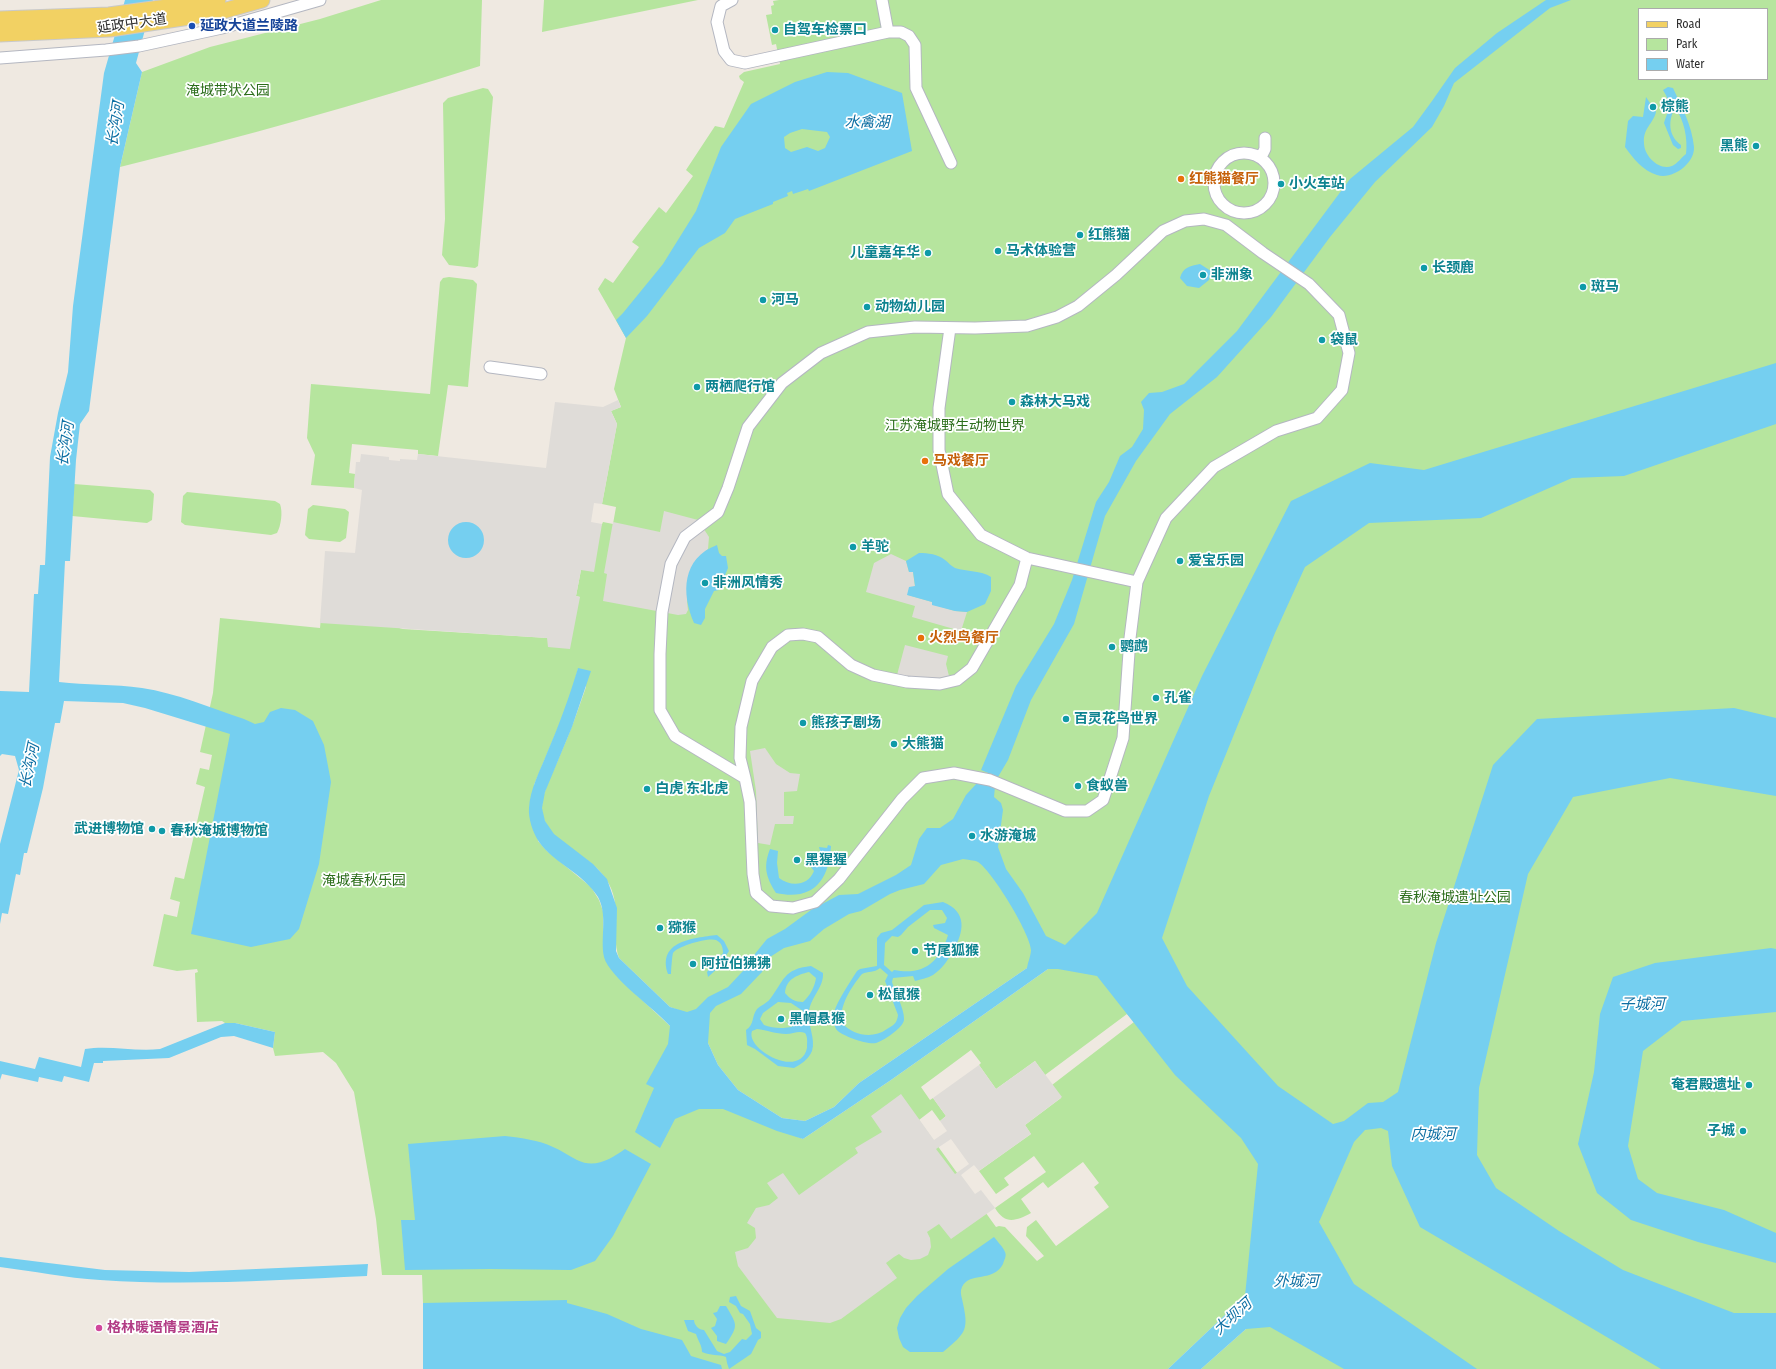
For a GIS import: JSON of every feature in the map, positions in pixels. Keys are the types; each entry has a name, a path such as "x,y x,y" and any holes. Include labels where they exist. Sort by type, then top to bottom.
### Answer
{"main road":[{"name":"延政中大道","path":"0,34 40,33 161,15 214,4 262,0"},
{"name":"延政中大道","path":"0,19 110,22"},
{"path":"0,46 40,33"}],"street":[{"path":"0,58 139,46 222,28 320,0"},
{"path":"732,0 721,6 717,22 724,51 731,60 745,63 888,32 901,32 909,36 914,45 916,88 951,163"},
{"path":"882,0 888,32"},
{"path":"1261,158 1265,150 1265,138"},
{"path":"1245,152 1261,158 1270,166 1274,186 1271,196 1266,204 1257,210 1247,213 1233,210 1220,202 1215,193 1213,183 1215,173 1219,165 1226,158 1245,152"},
{"path":"1226,225 1233,210"},
{"path":"745,778 675,736 660,710 662,612 671,564 685,537 718,512 728,488 748,427 782,383 821,353 868,332 915,327 975,328 1027,326 1057,317 1078,306 1116,275 1163,231 1185,221 1204,219 1226,225 1263,253 1309,284 1340,315 1349,353 1342,390 1317,418 1276,431 1214,467 1166,518 1137,582 1130,638 1123,738 1103,800 1087,811 1065,811 990,780 954,773 923,778 902,799 839,878 814,902 793,908 771,906 756,893 753,874 750,802 745,778 740,758 741,727 752,681 772,647 788,636 803,634 818,637 850,665 873,675 907,682 940,684 957,680 972,668 995,630 1020,585 1027,558"},
{"path":"950,328 939,408 939,450 948,494 981,535 1027,558 1137,582"},
{"path":"490,367 541,374"}],"green space":[{"name":"淹城带状公园","path":"381,0 482,0 480,66 301,120 120,167 142,72 210,47 320,19"},
{"path":"544,0 698,0 542,32"},
{"path":"779,0 1776,0 1776,1369 1201,1369 1246,1329 1245,1296 1168,1369 423,1369 422,1275 382,1275 376,1219 354,1092 336,1063 323,1052 275,1056 273,1048 275,1032 235,1023 225,1023 222,1021 197,1022 195,973 198,972 197,969 177,971 153,966 164,914 177,917 180,902 170,899 175,877 184,879 205,787 196,784 200,768 209,770 212,755 200,752 213,693 220,618 320,628 322,607 403,629 548,638 580,597 576,596 581,570 603,522 613,524 616,507 602,504 617,424 611,411 621,407 614,389 626,338 598,289 605,278 613,283 639,247 632,242 659,207 666,213 693,176 686,170 715,126 724,128 744,82 739,76 744,72 780,64 776,44 772,45 766,15 772,14 771,6 774,5 773,1","holes":["578,669 586,687 571,730 544,793 542,810 543,817 553,834 559,840 587,860 606,879 611,889 616,909 616,939 619,958 670,1007 681,1011 708,1043 718,1065 738,1090 782,1118 805,1121 834,1107 859,1083 1027,968 1058,969 1048,969 891,1080 803,1139 706,1098 670,1026 627,986 604,956 603,911 599,900 591,887 547,851 538,841 534,785 568,704","1127,1014 1134,1022 1052,1085 1061,1098 1025,1125 1031,1134 979,1171 996,1194 1009,1185 1004,1178 1034,1156 1046,1172 995,1208 1003,1217 1011,1220 1031,1213 1021,1199 1043,1182 1048,1188 1083,1162 1099,1183 1094,1187 1109,1207 1056,1246 1036,1220 1027,1227 1026,1236 1044,1256 1037,1261 1005,1227 996,1227 919,1120 932,1110 940,1121 946,1116 933,1098 930,1100 921,1087 971,1050 981,1063 979,1065 996,1089 1035,1061 1045,1075"]},
{"path":"483,88 488,89 493,97 478,266 475,268 449,265 442,255 445,219 443,103 448,98"},
{"path":"449,277 473,280 477,284 468,387 448,385 438,456 418,454 418,450 352,444 349,473 355,474 354,488 311,485 315,455 307,438 311,384 430,394 440,282 443,278"},
{"path":"74,484 150,490 154,494 152,520 147,523 72,516"},
{"path":"187,492 275,501 280,504 280,527 277,533 271,535 185,525 181,522 183,496"},
{"path":"313,505 345,509 349,512 346,538 340,542 309,539 305,535 308,509"}],"shaded area":[{"path":"618,400 621,407 611,411 617,424 602,504 594,503 591,522 602,524 594,572 581,570 576,596 580,597 570,649 548,647 547,638 320,623 325,551 355,553 362,490 354,488 356,462 360,462 361,454 389,457 389,460 400,461 400,459 417,460 418,454 546,468 555,402 603,407"},
{"path":"664,511 698,520 709,537 708,549 696,560 687,601 688,610 686,614 678,615 603,601 607,574 604,573 613,522 660,532"},
{"path":"891,554 906,561 909,572 913,572 915,586 908,595 955,611 967,612 961,631 912,617 915,606 866,592 874,563"},
{"path":"905,645 948,656 946,664 949,676 935,679 897,675"},
{"path":"765,748 776,764 790,773 800,774 797,791 784,792 784,816 794,816 793,824 775,824 770,845 758,843 756,791 750,751"},
{"path":"1035,1061 1062,1097 1025,1125 1031,1134 979,1171 974,1165 961,1175 975,1194 981,1190 995,1208 951,1239 939,1224 927,1232 930,1238 931,1247 928,1255 920,1259 911,1260 904,1258 899,1254 894,1257 886,1263 897,1278 841,1319 830,1323 777,1318 738,1266 735,1252 748,1248 756,1238 755,1228 747,1223 756,1208 769,1205 778,1198 767,1183 783,1173 799,1195 858,1153 855,1148 882,1132 871,1116 901,1094 934,1140 947,1131 940,1121 946,1116 933,1098 979,1065 996,1089","holes":["951,1139 969,1164 955,1174 936,1149"]}],"water":[{"name":"长沟河","path":"125,0 153,0 136,63 142,72 120,167 89,411 80,424 76,460 70,561 65,561 59,682 155,690 193,701 255,724 264,722 270,712 281,708 295,710 313,721 324,745 331,782 319,864 299,929 290,939 251,947 191,934 230,734 145,708 123,703 64,701 60,723 55,723 43,788 27,853 24,853 20,875 16,874 8,914 2,913 0,924 0,844 19,770 15,756 2,754 0,756 0,691 29,692 34,594 38,594 40,565 45,565 50,457 58,413 68,372 73,306 104,73"},
{"path":"1546,0 1571,0 1550,8 1454,83 1444,106 1432,127 1375,182 1330,237 1271,317 1217,377 1170,414 1136,461 1105,516 1074,624 1031,700 1008,760 998,777 981,770 1016,686 1054,624 1072,580 1096,502 1109,482 1120,456 1132,447 1143,429 1144,410 1141,402 1149,393 1162,392 1184,384 1237,331 1350,179 1413,127 1455,68 1497,33"},
{"name":"水禽湖","path":"827,72 848,73 902,93 912,151 809,191 808,189 793,194 792,191 787,193 788,196 773,202 773,204 735,219 725,233 699,248 647,316 626,338 616,320 663,264 696,211 721,147 751,104 795,82","holes":["802,129 827,132 830,137 825,148 818,151 807,147 791,152 785,148 784,137 790,133"]},
{"path":"1668,87 1673,88 1683,109 1689,124 1694,147 1691,159 1682,169 1676,173 1663,176 1652,173 1643,167 1635,160 1625,147 1628,121 1633,116 1643,117 1646,97 1656,112 1644,138 1645,148 1649,157 1657,164 1667,167 1674,165 1686,154 1685,130 1681,118 1675,108 1671,118 1670,128 1674,137 1681,145 1681,148 1678,149 1673,145 1664,123 1669,103 1663,90"},
{"path":"1200,264 1211,271 1209,280 1199,288 1187,286 1180,278 1181,274 1190,266"},
{"path":"1776,363 1776,424 1624,476 1572,478 1481,518 1369,523 1305,567 1275,633 1209,796 1162,938 1187,986 1278,1086 1333,1124 1344,1121 1368,1103 1383,1102 1398,1092 1436,943 1493,765 1537,719 1734,708 1776,718 1776,796 1670,778 1573,797 1528,874 1479,1088 1477,1155 1496,1188 1559,1231 1623,1270 1734,1313 1776,1313 1776,1369 1661,1369 1420,1227 1392,1166 1388,1131 1381,1128 1365,1130 1354,1142 1319,1222 1354,1284 1477,1369 1344,1369 1270,1327 1246,1329 1201,1369 1168,1369 1245,1296 1258,1164 1241,1138 1175,1075 1097,976 1058,969 1048,969 891,1080 803,1139 777,1131 723,1109 699,1109 675,1119 660,1148 635,1132 654,1088 646,1084 668,1044 670,1026 614,974 604,957 603,911 598,897 585,881 553,856 539,842 531,825 529,816 533,787 560,722 578,668 591,671 572,727 545,792 542,808 545,821 554,834 593,864 607,879 617,908 616,951 619,958 670,1007 687,1012 696,1009 708,997 728,987 743,971 767,939 785,929 811,910 839,895 858,894 896,875 911,865 919,839 927,828 940,828 953,819 966,795 978,782 995,787 994,797 1001,803 1003,810 998,847 1006,869 1023,893 1046,936 1065,945 1097,913 1202,676 1291,501 1370,463 1424,470","holes":["963,859 978,862 1001,889 1029,942 1031,954 1027,968 859,1083 834,1107 805,1121 782,1118 738,1090 718,1065 708,1043 710,1013 716,1006 741,994 762,972 770,957 784,948 810,941 824,929 849,914 861,911 890,894 924,884 941,865"]},
{"path":"470,522 479,527 483,533 483,547 479,553 470,558 462,558 453,553 449,547 448,536 453,527 459,523"},
{"path":"717,545 719,553 722,556 726,556 728,568 719,590 714,591 705,609 705,618 701,625 694,623 690,612 686,589 688,578 691,567 697,558 705,551"},
{"path":"919,553 936,555 955,568 983,573 991,577 991,591 985,604 967,612 955,611 932,605 932,602 907,595 909,587 915,586 913,572 909,572 906,561"},
{"path":"828,845 831,846 830,858 827,869 817,886 800,894 789,895 776,893 768,877 766,867 770,849 778,851 777,863 779,878 789,883 799,884 808,880 814,871 811,867 811,863 819,861 822,858 819,847 827,848"},
{"path":"943,902 957,911 960,917 962,923 960,937 947,961 936,973 927,978 915,981 913,976 893,978 892,982 901,1006 904,1020 900,1027 888,1037 876,1043 867,1043 839,1032 834,1024 837,1005 857,971 860,969 877,966 877,938 881,933 892,930 924,905","holes":["930,910 942,910 947,918 945,923 933,925 934,928 948,935 945,945 935,960 922,969 914,971 894,970 892,972 884,965 885,943 892,936 898,937 901,935 908,927","880,968 888,975 885,981 898,1015 897,1020 893,1025 876,1034 864,1035 852,1031 842,1023 841,1017 847,997 854,984 862,974 876,971"]},
{"path":"717,935 724,941 729,951 718,968 708,977 707,972 723,953 720,943 712,939 700,941 676,950 673,953 671,974 668,974 666,963 668,954 672,948 679,943 688,940"},
{"name":"子城河","path":"1771,948 1776,949 1776,1012 1682,1021 1643,1051 1628,1146 1638,1179 1657,1193 1724,1210 1776,1233 1776,1263 1698,1242 1631,1220 1597,1193 1578,1144 1594,1072 1600,1014 1613,977 1655,963"},
{"path":"811,966 823,973 822,983 812,1001 809,1011 809,1021 813,1042 812,1051 802,1063 794,1068 778,1066 747,1045 746,1030 751,1025 757,1009 770,999 785,977 789,973","holes":["809,972 816,978 813,988 806,1000 803,1002 795,1001 785,993 787,984 796,976","778,1002 791,1003 803,1011 802,1018 795,1026 782,1028 764,1025 760,1019 763,1013","757,1029 786,1034 803,1032 807,1036 807,1048 802,1057 794,1061 785,1061 774,1058 764,1053 757,1046 752,1038 752,1031"]},
{"path":"225,1023 235,1023 275,1032 273,1048 234,1036 221,1037 169,1058 103,1061 103,1063 94,1063 89,1082 64,1076 62,1082 39,1077 38,1082 2,1074 0,1080 0,1061 35,1069 39,1057 81,1067 85,1049 160,1049"},
{"path":"505,1136 542,1143 556,1148 584,1163 602,1162 625,1149 651,1164 613,1236 595,1261 571,1270 405,1270 401,1220 415,1220 408,1144"},
{"path":"994,1237 1006,1254 1003,1264 999,1270 994,1273 970,1279 962,1287 961,1293 965,1324 964,1330 957,1340 943,1352 910,1352 903,1347 897,1328 900,1318 906,1308 917,1296 948,1269"},
{"path":"0,1257 105,1270 189,1272 368,1264 367,1276 233,1282 133,1282 87,1279 0,1267"},
{"path":"736,1296 741,1306 750,1311 756,1328 761,1332 761,1338 758,1340 751,1354 729,1369 726,1357 702,1352 701,1345 696,1334 688,1331 684,1320 694,1320 697,1327 704,1330 717,1351 724,1354 730,1352 742,1339 746,1340 752,1334 750,1324 743,1314 740,1313 736,1306 729,1302 730,1297"},
{"path":"567,1300 567,1303 607,1314 641,1329 682,1340 691,1356 721,1365 722,1369 423,1369 423,1303"},
{"path":"720,1306 726,1306 735,1325 735,1329 726,1344 717,1341 717,1336 711,1328 715,1326 717,1319 713,1313 717,1312"}],"place":[{"name":"延政大道兰陵路","path":"192,26"},
{"name":"自驾车检票口","path":"775,30"},
{"name":"棕熊","path":"1653,107"},
{"name":"黑熊","path":"1756,146"},
{"name":"红熊猫餐厅","path":"1181,179"},
{"name":"小火车站","path":"1281,184"},
{"name":"红熊猫","path":"1080,235"},
{"name":"马术体验营","path":"998,251"},
{"name":"儿童嘉年华","path":"928,253"},
{"name":"长颈鹿","path":"1424,268"},
{"name":"非洲象","path":"1203,275"},
{"name":"斑马","path":"1583,287"},
{"name":"河马","path":"763,300"},
{"name":"动物幼儿园","path":"867,307"},
{"name":"袋鼠","path":"1322,340"},
{"name":"两栖爬行馆","path":"697,387"},
{"name":"森林大马戏","path":"1012,402"},
{"name":"马戏餐厅","path":"925,461"},
{"name":"羊驼","path":"853,547"},
{"name":"爱宝乐园","path":"1180,561"},
{"name":"非洲风情秀","path":"705,583"},
{"name":"火烈鸟餐厅","path":"921,638"},
{"name":"鹦鹉","path":"1112,647"},
{"name":"孔雀","path":"1156,698"},
{"name":"百灵花鸟世界","path":"1066,719"},
{"name":"熊孩子剧场","path":"803,723"},
{"name":"大熊猫","path":"894,744"},
{"name":"食蚁兽","path":"1078,786"},
{"name":"白虎 东北虎","path":"647,789"},
{"name":"武进博物馆","path":"152,829"},
{"name":"春秋淹城博物馆","path":"162,831"},
{"name":"水游淹城","path":"972,836"},
{"name":"黑猩猩","path":"797,860"},
{"name":"猕猴","path":"660,928"},
{"name":"节尾狐猴","path":"915,951"},
{"name":"阿拉伯狒狒","path":"693,964"},
{"name":"松鼠猴","path":"870,995"},
{"name":"黑帽悬猴","path":"781,1019"},
{"name":"奄君殿遗址","path":"1749,1085"},
{"name":"子城","path":"1743,1131"},
{"name":"格林暖语情景酒店","path":"99,1328"}],"park label":[{"name":"江苏淹城野生动物世界","path":"955,426"},
{"name":"淹城春秋乐园","path":"364,881"},
{"name":"春秋淹城遗址公园","path":"1455,898"}],"water label":[{"name":"内城河","path":"1433,1135"},
{"name":"外城河","path":"1296,1282"},
{"name":"大坝河","path":"1233,1317"}]}
